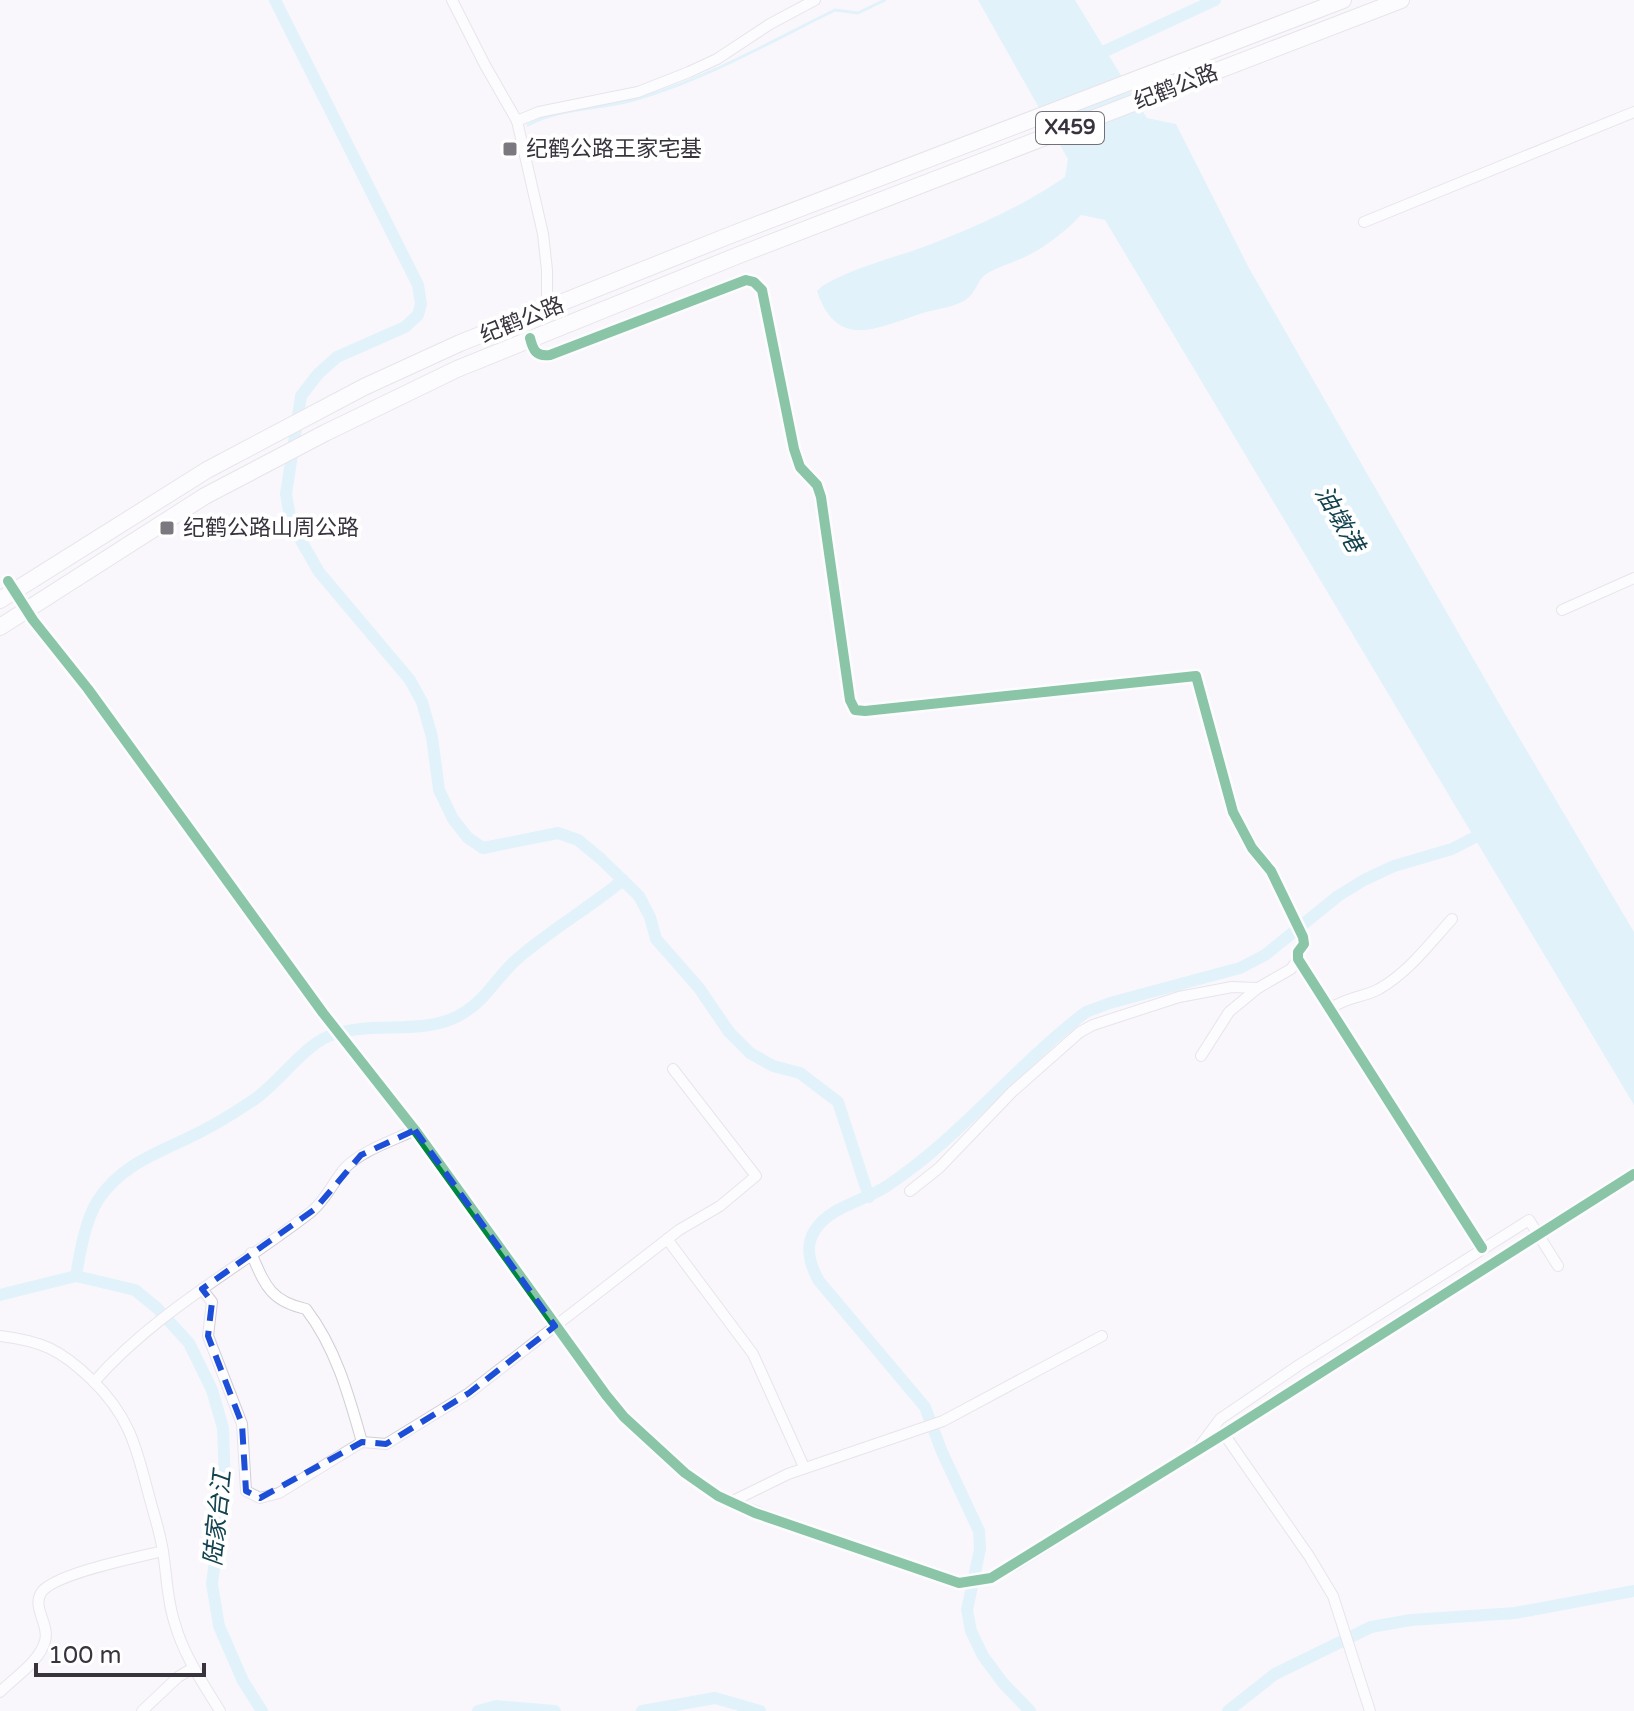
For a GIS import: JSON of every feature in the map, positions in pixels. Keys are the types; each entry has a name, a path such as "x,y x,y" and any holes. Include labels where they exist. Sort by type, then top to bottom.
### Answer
{"main road":[{"name":"纪鹤公路","path":"7,591 271,435 460,343 728,236 1343,0"},
{"name":"纪鹤公路","path":"0,627 161,522 266,462 457,369 739,255 1401,0"}],"street":[{"path":"452,0 517,121 543,234 547,308"},
{"path":"517,121 539,112 638,92 689,72 717,59 770,24 815,0"},
{"path":"1364,222 1634,112"},
{"path":"530,338 533,350 538,354 550,355 746,280 754,282 762,290 794,449 800,467 817,485 821,497 850,700 855,710 1196,676 1233,812 1252,848 1271,871 1303,937 1304,944 1298,952 1298,959 1482,1248"},
{"path":"1562,610 1634,578"},
{"path":"7,591 26,609 88,689 323,1013 415,1130 624,1417 685,1473 731,1502 805,1531 959,1583 982,1581 1014,1566 1634,1174"},
{"path":"1328,1002 1333,1007 1382,987 1425,950 1452,919"},
{"path":"1201,1056 1229,1012 1258,988 1291,969 1298,959"},
{"path":"910,1191 939,1168 1012,1092 1080,1032 1179,997 1232,987 1258,988"},
{"path":"202,1289 212,1302 208,1336 242,1424 246,1491 260,1498 279,1493 362,1442 386,1444 469,1393 667,1239 720,1206 756,1176 673,1069"},
{"path":"94,1382 150,1328 315,1209 347,1166 361,1155 415,1130"},
{"path":"1195,1452 1220,1419 1299,1365 1529,1220 1558,1266"},
{"path":"667,1239 753,1354 804,1467"},
{"path":"251,1253 264,1284 284,1304 306,1309 319,1325 349,1395 362,1442"},
{"path":"0,1336 29,1339 57,1349 118,1408 135,1442 163,1551 171,1610 183,1647 220,1711"},
{"path":"731,1502 804,1467 943,1421 1102,1336"},
{"path":"1224,1434 1309,1556 1333,1596 1370,1711"},
{"path":"0,1692 45,1645 46,1626 39,1601 46,1587 71,1575 163,1551"},
{"path":"142,1711 178,1677 193,1668"}],"highlighted area":[{"path":"415,1130 555,1326 469,1393 386,1444 362,1442 260,1498 246,1491 242,1424 208,1336 212,1302 202,1289 315,1209 361,1155"}],"water":[{"name":"油墩港","path":"978,0 1075,0 1147,118 1176,124 1249,268 1634,932 1634,1105 1105,220 1081,215 1042,248 985,275 969,297 953,305 861,330 836,322 825,310 817,291 834,279 980,224 1065,177 1068,159"}],"waterway":[{"path":"275,0 418,285 421,304 418,315 405,327 337,357 318,374 301,396 286,494 291,523 319,572 410,680 422,702 432,737 439,790 453,819 468,838 483,848 558,833 578,840 601,859 639,896 650,917 656,939 699,988 729,1032 750,1053 773,1066 800,1073 838,1102 869,1197"},
{"path":"528,125 554,115 623,103 663,91 738,59 835,10 858,13 885,0"},
{"path":"1105,51 1215,0"},
{"path":"1030,1711 983,1656 971,1631 967,1610 980,1549 979,1531 925,1407 819,1281 810,1256 810,1243 815,1230 830,1215 887,1186 914,1167 1086,1012 1240,968 1265,955 1338,896 1364,880 1394,866 1452,849 1487,831"},
{"path":"76,1276 93,1208 127,1170 247,1105 310,1048 329,1036 363,1029 416,1027 450,1020 465,1012 529,949 623,880"},
{"name":"陆家台江","path":"0,1295 76,1276 135,1290 157,1308 189,1343 212,1390 223,1428 225,1483 212,1584 219,1626 243,1681 262,1711"},
{"path":"1228,1711 1275,1674 1371,1627 1411,1620 1515,1613 1634,1591"},
{"name":"陆家台江","path":"642,1711 715,1698 760,1711"},
{"name":"陆家台江","path":"478,1711 496,1706 555,1711"}],"cycle path":[{"path":"530,338 536,352 550,355 746,280 754,282 762,290 794,449 800,467 817,485 821,497 850,700 855,710 1196,676 1233,812 1252,848 1271,871 1303,937 1304,944 1298,952 1298,959 1482,1248"},
{"path":"8,581 33,620 88,689 323,1013 415,1130 606,1395 624,1417 685,1473 718,1496 755,1513 959,1583 991,1578 1634,1174"}],"place":[{"name":"纪鹤公路王家宅基","path":"510,149"},
{"name":"纪鹤公路山周公路","path":"167,528"}]}
